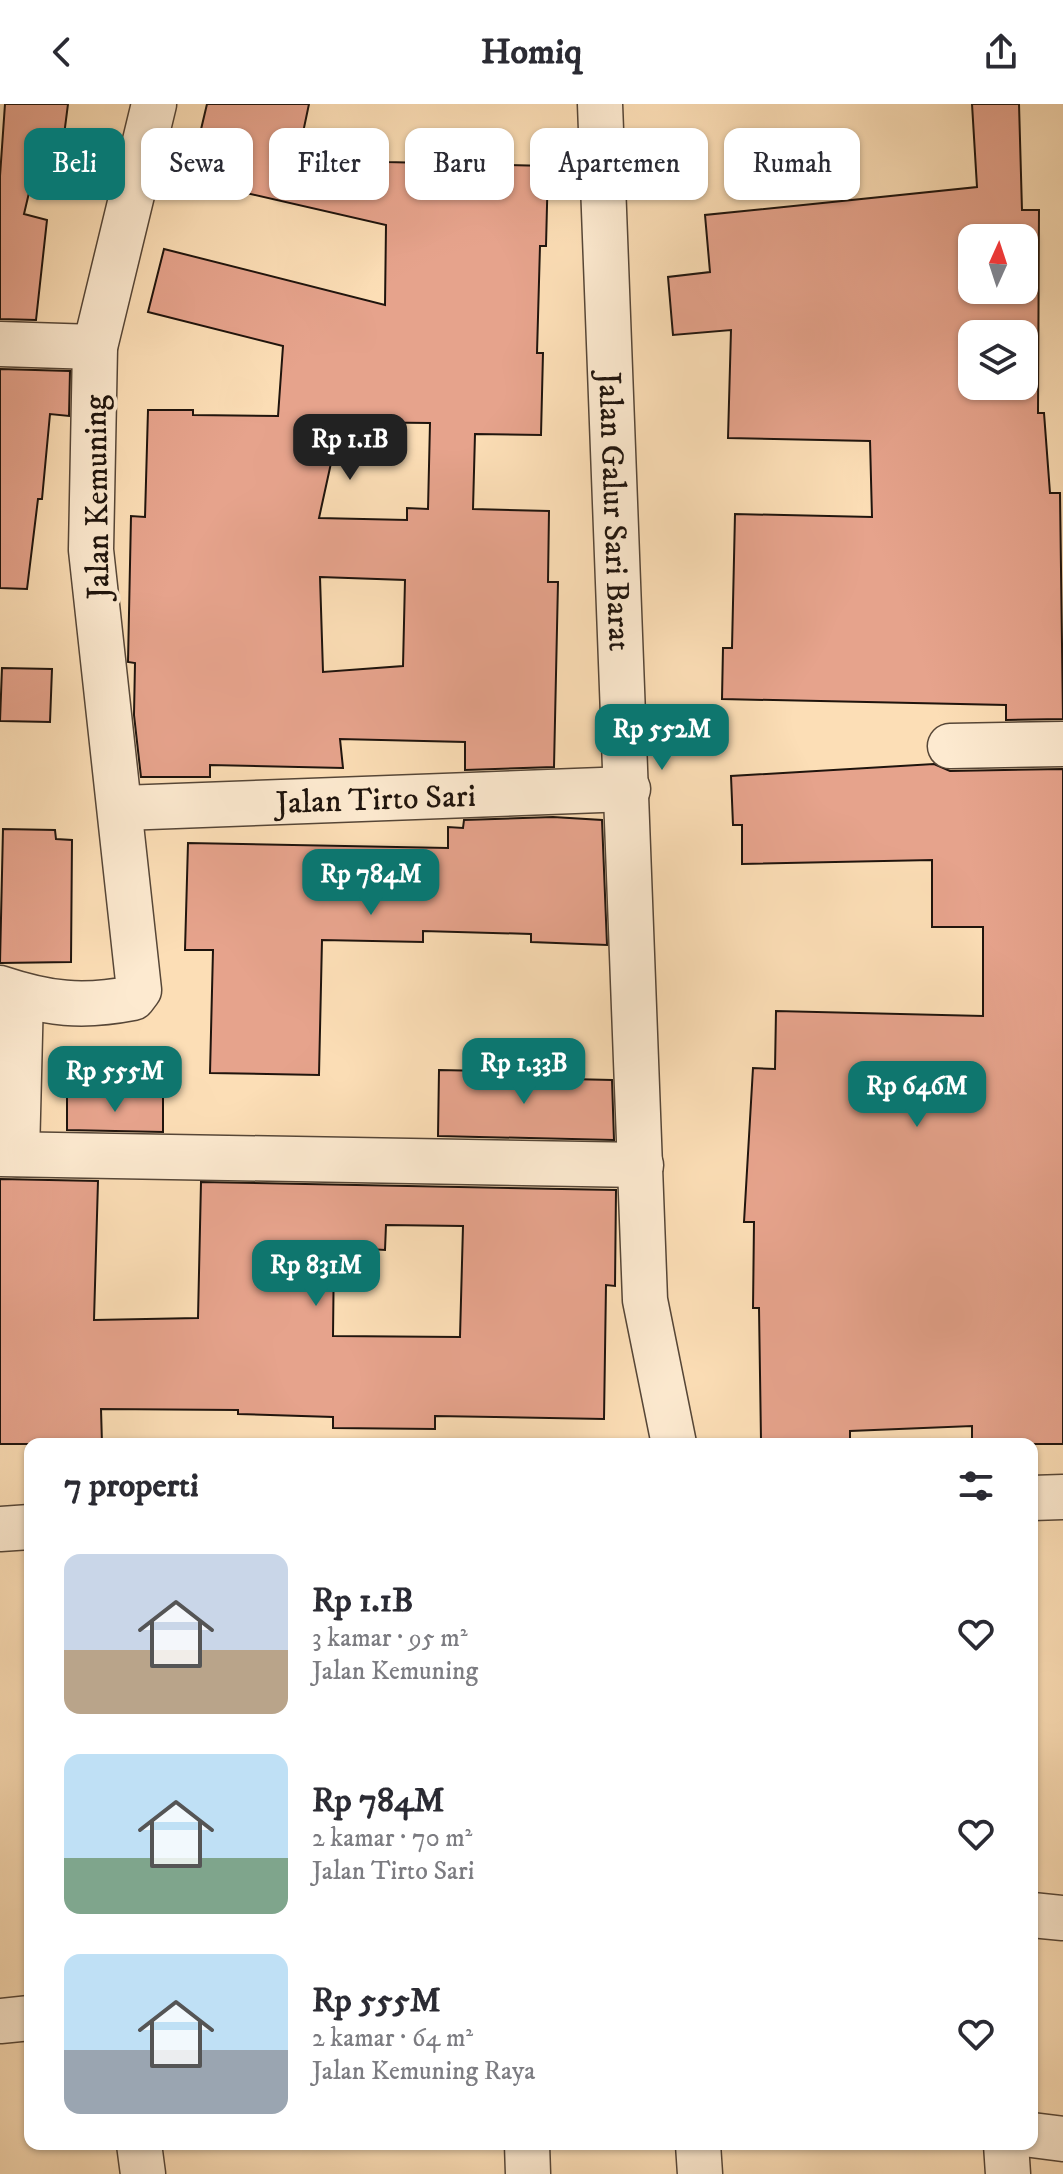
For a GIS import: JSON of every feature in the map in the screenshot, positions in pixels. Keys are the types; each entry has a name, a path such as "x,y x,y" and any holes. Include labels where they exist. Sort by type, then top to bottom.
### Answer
{"street":[{"name":"Jalan Kemuning","path":"10,991 68,1005 133,998 139,990 122,808 91,550 95,347 154,104"},
{"name":"Jalan Galur Sari Barat","path":"600,104 645,1300 673,1438"},
{"path":"0,344 95,347"},
{"path":"950,746 1063,744"},
{"name":"Jalan Tirto Sari","path":"122,808 628,789"},
{"path":"10,991 8,1154 641,1165"},
{"path":"1038,1498 1063,1497"},
{"path":"0,1529 24,1527"},
{"path":"1038,1916 1063,1918"},
{"path":"0,2021 24,2019"},
{"path":"1038,2136 1063,2139"},
{"path":"140,2150 143,2174"},
{"path":"527,2150 528,2174"},
{"path":"698,2150 700,2174"},
{"path":"1006,2150 1008,2174"}],"building":[{"path":"5,104 68,104 65,128 24,128 24,200 27,200 24,214 47,220 36,320 0,319 0,176"},
{"path":"207,104 309,104 304,128 269,128 269,198 253,195 253,128 201,128"},
{"path":"972,104 1019,104 1022,210 1039,210 1038,413 1044,413 1050,493 1060,493 1063,719 1006,720 1006,705 722,699 723,648 732,648 735,514 872,517 870,441 728,438 731,330 673,335 668,277 710,272 705,215 977,187"},
{"path":"389,162 405,162 405,200 514,200 514,165 530,166 530,200 547,200 546,246 540,246 537,353 543,353 541,435 475,434 473,509 549,511 548,582 558,582 554,767 465,770 465,742 340,739 343,768 210,765 210,777 141,777 134,715 135,663 128,662 131,516 145,517 148,410 193,410 193,415 278,416 283,346 148,312 164,249 385,305 386,225 277,200 389,200","holes":["340,422 430,423 428,509 407,508 407,520 319,518","320,577 405,580 403,666 323,672"]},
{"path":"0,369 70,371 69,416 50,414 42,499 38,499 27,589 0,588"},
{"path":"2,668 52,669 50,722 0,721"},
{"path":"934,764 950,771 1063,769 1063,1444 1038,1444 1038,1438 972,1438 972,1426 850,1431 850,1438 761,1438 759,1308 753,1308 754,1222 744,1222 753,1068 775,1069 776,1011 983,1016 983,927 932,927 932,860 742,864 742,825 733,825 731,776"},
{"path":"553,817 602,820 607,945 531,942 531,934 423,931 423,942 322,940 319,1075 210,1073 213,950 185,950 188,843 448,848 448,827 463,828 464,820"},
{"path":"3,829 55,830 56,839 72,840 71,962 0,963"},
{"path":"439,1070 528,1072 528,1078 612,1080 614,1140 438,1136"},
{"path":"67,1096 163,1097 163,1132 67,1130"},
{"path":"0,1179 98,1181 94,1320 198,1318 201,1182 616,1190 615,1286 606,1285 604,1419 435,1416 435,1429 333,1428 333,1417 238,1414 238,1410 101,1409 102,1438 24,1438 24,1444 0,1444","holes":["386,1225 463,1226 460,1337 333,1336 334,1247 385,1250"]}]}
